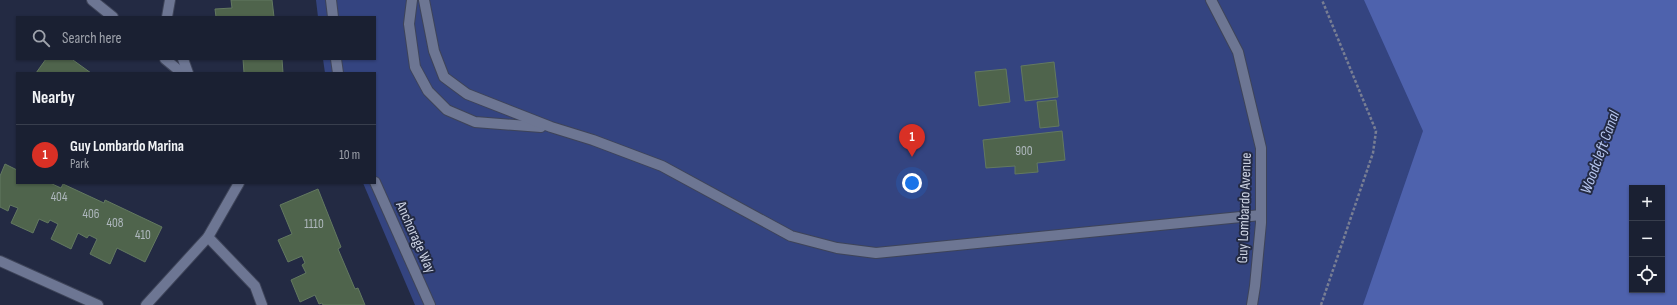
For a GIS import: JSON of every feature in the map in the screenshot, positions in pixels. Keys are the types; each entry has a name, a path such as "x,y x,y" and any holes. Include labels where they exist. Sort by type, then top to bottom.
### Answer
{"street":[{"path":"92,0 112,16"},
{"path":"167,16 170,0"},
{"path":"331,0 333,16"},
{"path":"412,0 409,24 415,67 428,91 447,110 475,122 551,127"},
{"path":"424,0 434,51 444,77 467,94 551,127 593,140 662,166 791,236 837,248 876,253 1261,215"},
{"name":"Guy Lombardo Avenue","path":"1211,0 1238,52 1261,148 1261,215 1252,305"},
{"path":"166,60 181,72"},
{"path":"183,60 188,72"},
{"path":"336,60 338,72"},
{"path":"146,305 208,237 238,184"},
{"name":"Anchorage Way","path":"376,184 430,305"},
{"path":"208,237 254,286 262,305"},
{"path":"0,260 98,305"}],"path":[{"path":"1321,305 1374,153 1376,131 1322,0"}],"shaded area":[{"path":"316,0 1401,0 1460,130 1392,305 415,305 363,184 376,184 376,72 325,72 323,60 376,60 376,16 318,16"}],"water":[{"name":"Woodcleft Canal","path":"1364,0 1677,0 1677,305 1363,305 1423,131"}],"building":[{"path":"231,0 272,0 274,16 216,16 215,9 232,8"},
{"path":"45,60 73,60 90,72 37,72"},
{"path":"243,60 282,60 283,72 244,72"},
{"path":"1054,62 1058,97 1025,101 1021,66"},
{"path":"1006,69 1010,102 979,106 975,72"},
{"path":"1056,100 1059,126 1040,128 1037,102"},
{"path":"1062,131 1065,160 1037,163 1038,172 1015,174 1015,166 986,168 983,140"},
{"path":"5,164 16,170 16,184 52,184 61,188 63,184 104,203 105,200 162,227 145,262 117,248 110,264 90,254 97,239 89,235 87,238 78,233 71,249 51,239 58,224 50,220 48,223 39,219 33,233 11,223 18,208 10,205 8,211 0,207 0,176"},
{"path":"318,189 341,247 338,249 355,289 358,288 365,305 323,305 322,303 319,304 315,295 300,302 291,280 306,273 302,265 305,263 302,256 288,262 278,240 292,234 280,205"}],"place":[{"name":"Guy Lombardo Marina","path":"912,157"}]}
